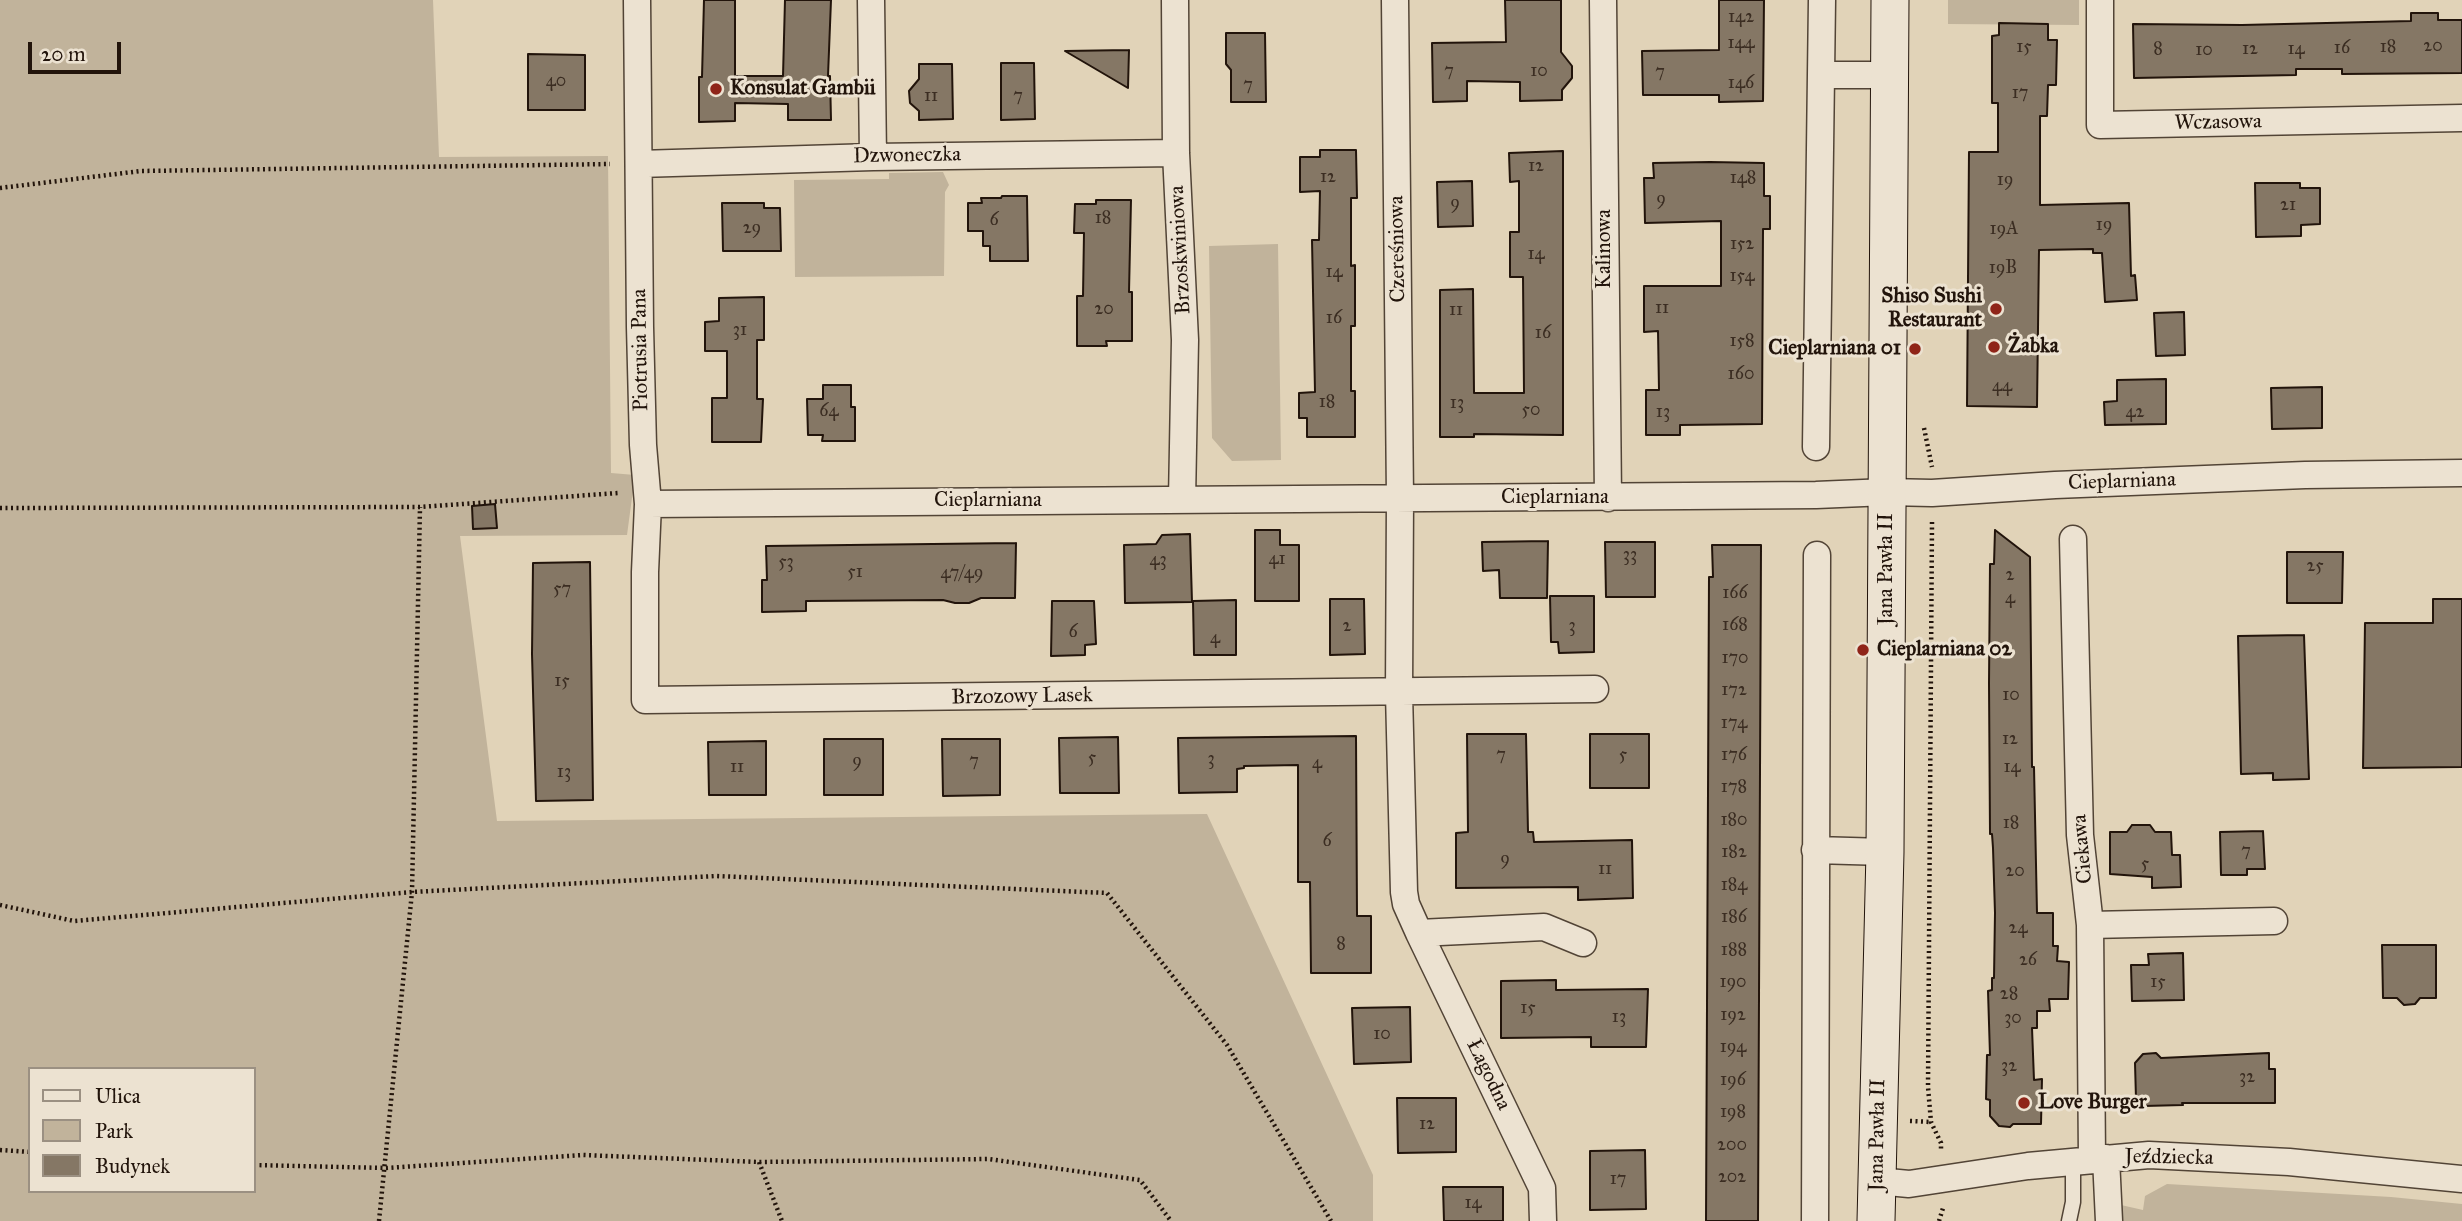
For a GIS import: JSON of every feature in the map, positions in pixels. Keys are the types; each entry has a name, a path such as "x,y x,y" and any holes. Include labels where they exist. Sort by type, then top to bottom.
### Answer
{"street":[{"name":"Piotrusia Pana","path":"637,0 640,353 648,498 645,700"},
{"path":"871,0 873,157"},
{"name":"Brzoskwiniowa","path":"1175,0 1176,153 1185,340 1182,500"},
{"name":"Czereśniowa","path":"1395,0 1400,498"},
{"name":"Kalinowa","path":"1603,0 1608,498"},
{"path":"1816,447 1822,0"},
{"name":"Jana Pawła II","path":"1876,1221 1885,852 1890,0"},
{"name":"Wczasowa","path":"2100,0 2100,125 2462,118"},
{"path":"1821,75 1889,75"},
{"name":"Dzwoneczka","path":"639,163 1176,153"},
{"name":"Cieplarniana","path":"648,498 1608,498 1932,493 2305,475 2462,473"},
{"name":"Łagodna","path":"1400,498 1399,693 1406,904 1542,1188 1543,1221"},
{"name":"Ciekawa","path":"2073,540 2080,835 2090,925 2090,1159 2109,1221"},
{"path":"1815,1221 1817,555"},
{"path":"1399,693 1595,689"},
{"name":"Brzozowy Lasek","path":"645,700 1399,693"},
{"path":"1815,850 1885,852"},
{"path":"2090,925 2274,921"},
{"path":"1419,933 1544,927 1583,943"},
{"name":"Jeździecka","path":"1877,1181 1909,1184 2090,1159 2149,1155 2289,1162 2462,1179"}],"lane":[{"path":"2069,1221 2073,1202 2090,1159"}],"path":[{"path":"0,188 141,171 639,163"},
{"path":"1924,417 1924,430 1932,462 1928,1087 1931,1122 1941,1143 1944,1204 1939,1221"},
{"path":"0,508 420,507 648,498"},
{"path":"379,1221 412,892 420,507"},
{"path":"0,905 75,920 412,892 716,876 1107,893 1227,1045 1331,1221"},
{"path":"0,1150 28,1152"},
{"path":"256,1165 386,1168 583,1155 760,1162 988,1159 1140,1180 1171,1221"},
{"path":"760,1162 782,1221"}],"green space":[{"path":"0,0 433,0 439,157 608,156 611,473 635,475 627,535 460,536 497,821 1207,814 1373,1175 1373,1221 0,1221"},
{"path":"1948,0 2079,0 2079,25 1948,24"},
{"path":"943,172 949,185 945,192 944,276 795,277 794,180 889,179 889,173"},
{"path":"1278,244 1281,460 1232,461 1212,438 1209,246"},
{"path":"2167,1184 2391,1197 2462,1204 2462,1221 2122,1221 2121,1205 2143,1210 2145,1196"}],"building":[{"path":"704,0 735,0 735,76 783,76 785,0 831,0 828,76 831,120 788,120 788,104 735,103 735,121 699,122"},
{"path":"1505,0 1561,0 1561,52 1572,66 1572,78 1562,90 1562,100 1520,101 1520,82 1467,81 1467,101 1433,102 1432,43 1506,42"},
{"path":"1719,0 1764,0 1763,101 1719,102 1719,95 1643,95 1642,51 1719,50"},
{"path":"2411,13 2438,13 2438,20 2462,20 2462,73 2342,74 2342,69 2296,69 2296,75 2134,78 2133,24 2242,25 2411,21"},
{"path":"1999,23 2048,24 2048,40 2057,40 2056,85 2048,85 2047,116 2040,116 2040,205 2129,203 2131,276 2135,275 2137,300 2105,302 2102,253 2093,253 2093,249 2039,250 2037,407 1967,406 1969,152 1998,152 1998,103 1992,103 1992,36 1999,35"},
{"path":"1226,33 1265,33 1266,102 1231,102 1231,70 1226,64"},
{"path":"1129,50 1128,88 1065,51"},
{"path":"528,54 585,55 585,110 528,110"},
{"path":"1001,63 1034,63 1035,119 1001,120"},
{"path":"919,64 952,64 953,119 919,120 919,111 910,103 909,91 919,79"},
{"path":"1320,150 1356,150 1357,198 1351,198 1351,266 1355,265 1355,326 1351,326 1351,391 1355,391 1355,437 1307,437 1307,418 1299,418 1299,393 1315,392 1312,240 1319,240 1320,191 1300,192 1300,157 1320,157"},
{"path":"1563,151 1563,435 1474,434 1474,437 1440,437 1440,290 1473,289 1474,393 1524,393 1523,277 1510,277 1510,232 1519,232 1519,181 1510,182 1509,153"},
{"path":"1653,163 1764,163 1764,196 1770,196 1770,229 1763,229 1762,424 1680,425 1680,435 1646,435 1646,390 1659,390 1658,331 1644,332 1644,286 1721,286 1721,221 1645,223 1644,178 1654,178"},
{"path":"1472,181 1473,226 1438,227 1437,182"},
{"path":"2255,183 2300,183 2300,188 2320,188 2320,224 2301,225 2301,236 2256,237"},
{"path":"1027,196 1028,261 990,261 990,246 983,246 983,231 968,231 968,203 982,203 981,198"},
{"path":"1096,200 1131,200 1129,292 1132,292 1132,341 1106,341 1107,346 1077,346 1077,296 1083,296 1084,233 1074,233 1075,204 1096,204"},
{"path":"722,203 764,203 764,208 780,208 781,251 723,251"},
{"path":"764,297 764,340 757,340 757,399 763,399 761,442 712,442 712,398 727,398 727,351 705,351 705,322 719,321 719,298"},
{"path":"2184,312 2185,355 2156,356 2154,313"},
{"path":"2166,379 2166,424 2105,425 2104,402 2117,401 2117,380"},
{"path":"823,385 851,385 851,407 855,407 855,441 822,441 823,435 808,435 807,399 823,399"},
{"path":"2322,387 2322,428 2272,429 2271,388"},
{"path":"495,504 497,528 473,529 472,506"},
{"path":"1255,530 1280,530 1280,545 1299,545 1299,601 1255,601"},
{"path":"1995,530 2030,557 2032,767 2037,913 2053,913 2053,946 2058,946 2057,961 2069,962 2068,999 2049,999 2050,1011 2037,1011 2037,1028 2032,1028 2034,1080 2042,1079 2041,1124 2013,1124 2010,1127 1999,1126 1990,1116 1990,1100 1986,1099 1987,1055 1990,1055 1988,991 1992,990 1994,978 1995,913 1993,848 1990,834 1989,683 1990,564 1994,564"},
{"path":"1190,534 1192,602 1125,603 1124,545 1156,544 1162,535"},
{"path":"1548,541 1547,598 1500,598 1499,570 1483,571 1482,542"},
{"path":"1605,542 1655,542 1655,597 1606,597"},
{"path":"1016,543 1015,598 981,598 969,603 943,600 806,601 806,611 762,612 762,580 767,580 766,546"},
{"path":"1712,545 1761,545 1758,1221 1706,1221 1709,577 1713,577"},
{"path":"2287,552 2343,552 2342,603 2287,603"},
{"path":"590,562 593,800 536,801 532,654 533,563"},
{"path":"1550,596 1594,596 1594,652 1559,653 1558,642 1551,642"},
{"path":"1330,599 1364,599 1365,654 1330,655"},
{"path":"2433,599 2462,599 2462,767 2363,768 2365,623 2433,623"},
{"path":"1236,600 1236,655 1194,655 1193,601"},
{"path":"1052,601 1094,601 1096,644 1085,645 1085,655 1051,656"},
{"path":"2304,635 2309,779 2273,780 2273,773 2241,774 2238,636"},
{"path":"1467,734 1526,734 1528,832 1533,832 1534,842 1632,840 1633,898 1578,900 1578,887 1456,888 1456,833 1468,832"},
{"path":"1590,734 1649,734 1649,788 1590,788"},
{"path":"1356,736 1357,916 1371,916 1371,973 1311,973 1310,882 1298,882 1298,765 1244,766 1237,769 1237,792 1179,793 1178,738"},
{"path":"1118,737 1119,793 1060,793 1059,738"},
{"path":"824,739 883,739 883,795 824,795"},
{"path":"942,739 1000,739 1000,795 943,796"},
{"path":"766,741 766,795 709,795 708,742"},
{"path":"2132,825 2150,825 2155,832 2171,832 2172,855 2180,855 2181,887 2152,888 2152,877 2110,874 2110,832 2127,832"},
{"path":"2263,831 2265,869 2247,869 2247,875 2221,875 2220,832"},
{"path":"2382,945 2436,945 2436,998 2420,998 2415,1004 2404,1005 2397,998 2383,998"},
{"path":"2183,953 2184,1000 2132,1001 2131,965 2149,965 2148,954"},
{"path":"1556,980 1556,990 1648,989 1646,1047 1591,1047 1591,1037 1501,1038 1501,981"},
{"path":"1410,1007 1411,1062 1354,1064 1352,1008"},
{"path":"2156,1053 2161,1058 2269,1053 2269,1069 2275,1069 2275,1103 2182,1103 2183,1105 2144,1106 2136,1099 2135,1063 2143,1054"},
{"path":"1397,1098 1456,1098 1456,1152 1398,1153"},
{"path":"1645,1150 1646,1209 1590,1210 1590,1151"},
{"path":"1443,1187 1503,1187 1503,1221 1444,1221"}],"place":[{"name":"Konsulat Gambii","path":"716,89"},
{"name":"Shiso Sushi Restaurant","path":"1996,309"},
{"name":"Żabka","path":"1994,347"},
{"name":"Cieplarniana 01","path":"1915,349"},
{"name":"Cieplarniana 02","path":"1863,650"},
{"name":"Love Burger","path":"2024,1103"}]}
